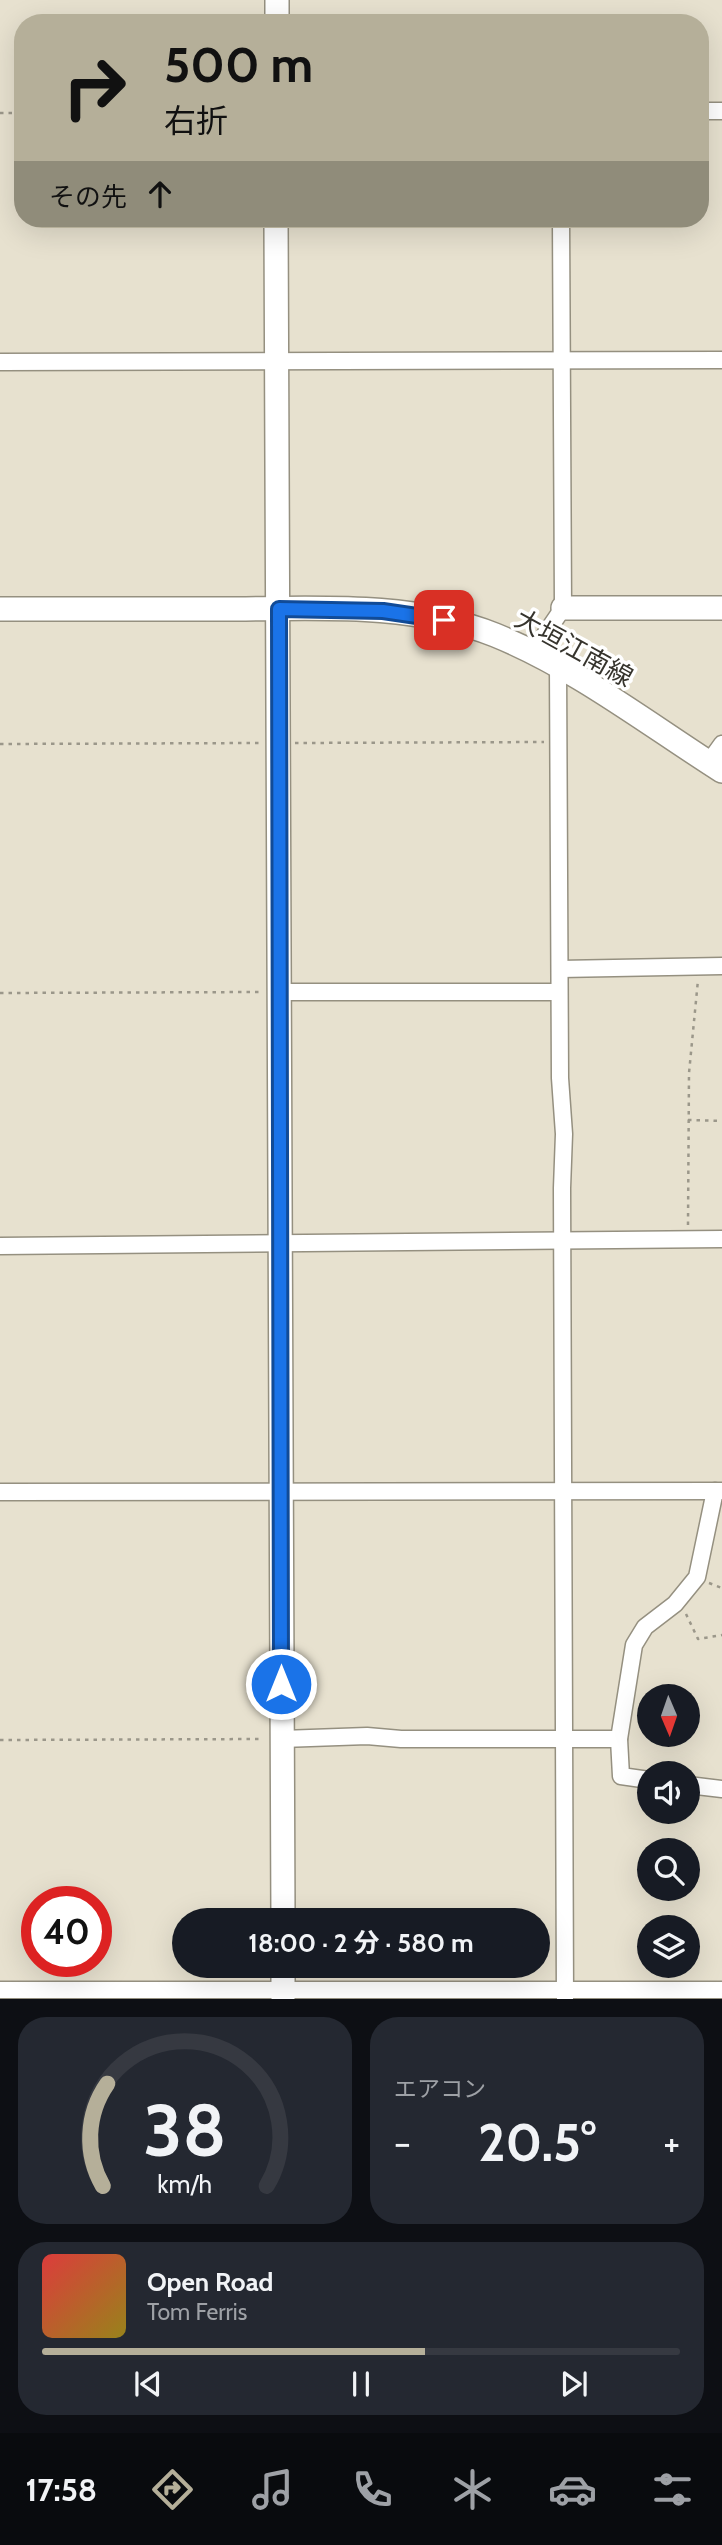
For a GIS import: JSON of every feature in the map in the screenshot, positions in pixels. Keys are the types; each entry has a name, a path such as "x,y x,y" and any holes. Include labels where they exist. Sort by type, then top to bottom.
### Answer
{"street":[{"path":"276,228 283,1908"},
{"path":"533,653 552,620 563,608 561,228"},
{"path":"0,362 722,360"},
{"path":"563,608 722,608"},
{"name":"大垣江南線","path":"0,610 383,611 460,623 533,653 718,759"},
{"path":"558,667 559,992 564,1134 562,1241 565,1994"},
{"path":"560,969 722,966"},
{"path":"278,992 559,992"},
{"path":"0,1246 722,1239"},
{"path":"0,1492 719,1491 697,1577 680,1599 645,1627 634,1644 619,1739 621,1776 637,1778"},
{"path":"282,1739 367,1736 401,1739 619,1739"},
{"path":"700,1786 722,1789"},
{"path":"0,1990 283,1995 565,1994 722,1990"}],"path":[{"path":"0,744 558,742"},
{"path":"687,1239 689,1073 698,967"},
{"path":"0,993 278,992"},
{"path":"688,1120 722,1121"},
{"path":"680,1599 698,1639 722,1635"},
{"path":"0,1740 282,1739"}],"route":[{"path":"281,1684 279,609 383,611 444,620"}]}
